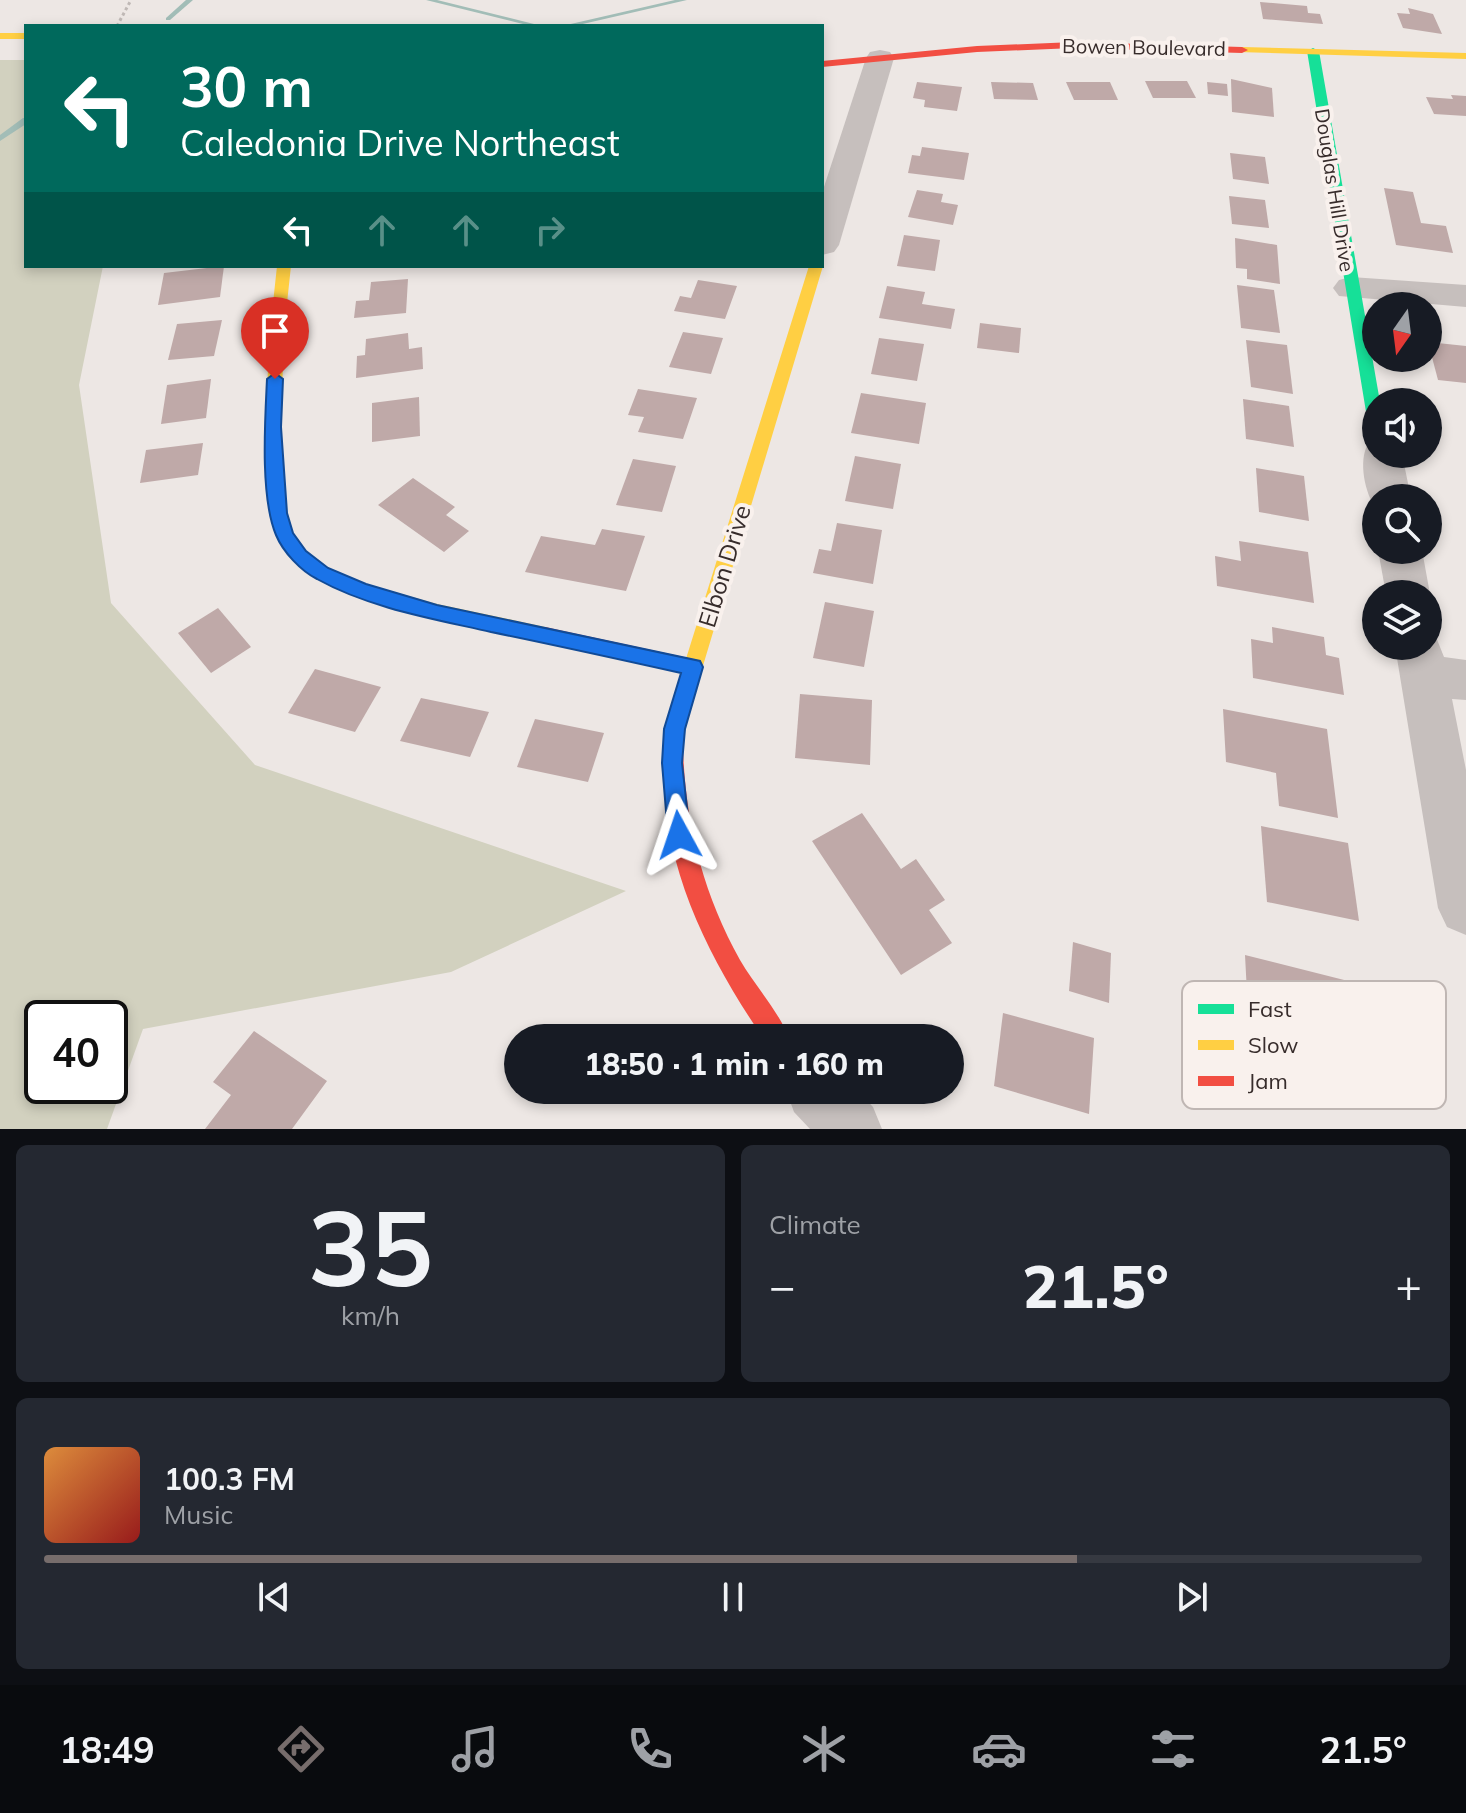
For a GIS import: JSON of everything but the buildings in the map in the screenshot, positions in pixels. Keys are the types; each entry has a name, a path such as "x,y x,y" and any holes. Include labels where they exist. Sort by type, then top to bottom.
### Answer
{"street":[{"path":"0,36 24,36"},
{"name":"Bowen Boulevard","path":"824,64 1074,45 1466,56"},
{"name":"Douglas Hill Drive","path":"1313,51 1369,388"},
{"path":"824,239 880,58"},
{"path":"284,268 277,331 273,427 278,513 285,536 300,556 322,574 437,612 693,667"},
{"name":"Elbon Drive","path":"767,1024 739,986 707,929 693,891 679,835 672,763 674,729 815,268"},
{"path":"1351,288 1466,296"},
{"path":"1436,667 1466,908"},
{"path":"829,1104 851,1129"}],"path":[{"path":"118,24 131,0"}],"green space":[{"path":"0,60 24,60 24,268 103,268 79,385 111,603 255,765 626,891 451,972 143,1029 128,1071 128,1000 24,1000 24,1104 116,1104 107,1129 0,1129"}],"waterway":[{"path":"168,19 190,0"},
{"path":"429,0 531,24"},
{"path":"574,24 684,0"},
{"path":"0,139 24,121"}],"traffic: fast":[{"path":"1313,51 1370,388"}],"traffic: slow":[{"path":"0,36 24,36"},
{"path":"1242,50 1466,56"},
{"path":"284,268 277,331 273,427 278,513 285,536 300,556 322,574 362,590 437,612 545,635"},
{"path":"673,750 674,729 815,268"}],"traffic: jam":[{"path":"824,64 977,49 1074,45 1242,50"},
{"path":"545,635 693,667"},
{"path":"673,750 679,830 700,903 733,971 768,1024"}],"route":[{"path":"275,379 273,427 278,513 285,536 300,556 322,574 362,590 437,612 693,667 674,729 672,763 679,835"}]}
